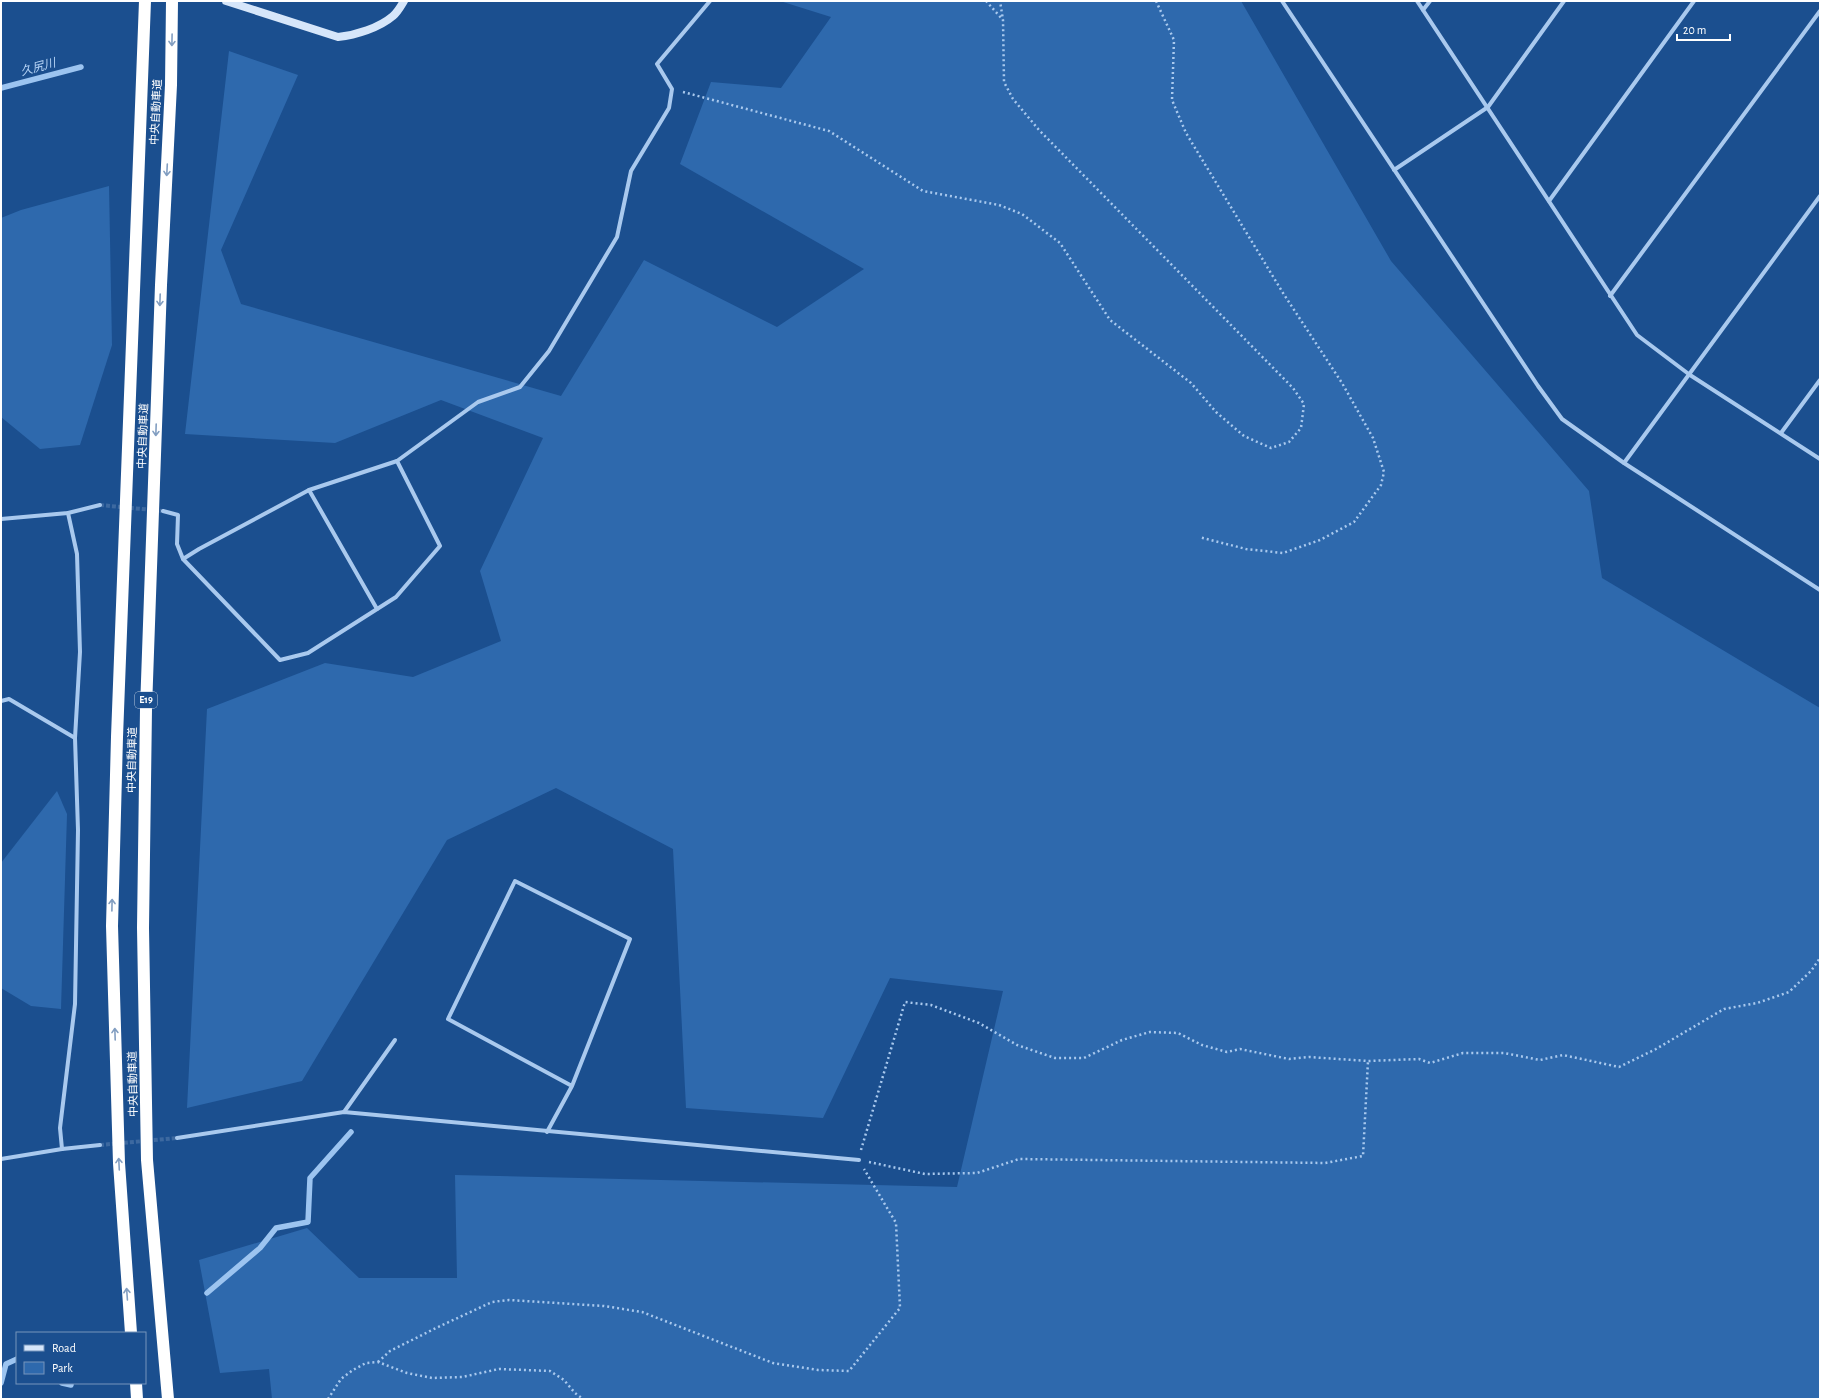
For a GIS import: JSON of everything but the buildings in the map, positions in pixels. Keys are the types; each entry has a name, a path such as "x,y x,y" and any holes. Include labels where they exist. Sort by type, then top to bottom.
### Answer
{"highway":[{"name":"中央自動車道","path":"130,1332 119,1163 112,926 117,737 145,1"},
{"name":"中央自動車道","path":"168,1399 147,1160 143,928 146,693 161,285 171,85 172,1"},
{"path":"136,1384 137,1399"}],"street":[{"path":"226,1 338,37 352,36 394,16 404,1"},
{"path":"183,559 310,490 396,461 478,402 520,387 549,351 617,237 631,171 669,108 672,89 657,64 710,1"},
{"path":"1282,1 1562,419 1624,463 1820,590"},
{"path":"1417,1 1637,335 1690,375 1820,459"},
{"path":"1423,10 1430,1"},
{"path":"1394,170 1488,108 1564,1"},
{"path":"1549,201 1694,1"},
{"path":"1610,296 1820,11"},
{"path":"1624,463 1820,196"},
{"path":"1781,433 1820,380"},
{"path":"163,511 178,515 177,544 183,559 280,660 308,653 396,597 440,546 396,461"},
{"path":"310,490 377,609"},
{"path":"1,519 68,513 100,505"},
{"path":"62,1149 60,1128 75,1004 78,830 75,738 80,652 77,554 68,513"},
{"path":"1,701 9,699 75,738"},
{"path":"547,1132 572,1086 630,940 515,881 448,1019 572,1086"},
{"path":"344,1112 395,1040"},
{"path":"177,1138 344,1112 858,1160"},
{"path":"1,1159 62,1149 100,1145"}],"path":[{"path":"986,1 1003,20"},
{"path":"672,89 829,131 924,191 999,205 1022,214 1060,243 1110,320 1191,383 1216,412 1244,436 1271,448 1289,442 1301,428 1304,404 1293,388 1039,130 1013,99 1004,82 1003,20 1000,1"},
{"path":"1156,1 1174,40 1172,100 1186,133 1283,293 1342,383 1373,438 1384,472 1381,485 1354,522 1320,540 1298,548 1283,553 1246,549 1199,536"},
{"path":"378,1362 390,1351 436,1328 492,1302 509,1300 604,1306 642,1312 773,1363 818,1370 850,1371 900,1308 896,1223 858,1160 905,1002 931,1005 979,1023 1017,1045 1055,1058 1084,1058 1122,1040 1150,1032 1178,1033 1202,1045 1228,1052 1240,1049 1290,1059 1309,1057 1368,1061 1419,1059 1430,1063 1463,1053 1504,1053 1540,1060 1563,1055 1619,1067 1656,1049 1724,1009 1757,1003 1789,992 1811,971 1820,958"},
{"path":"858,1160 925,1174 977,1174 1019,1160 1325,1163 1363,1156 1368,1061"},
{"path":"328,1399 341,1379 352,1370 366,1363 378,1362 407,1373 432,1378 462,1377 499,1369 550,1371 564,1380 575,1393 583,1399"}],"green space":[{"path":"780,1 1241,1 1391,261 1589,491 1602,578 1820,708 1820,1399 272,1399 269,1369 220,1373 199,1260 307,1228 359,1278 457,1278 455,1175 957,1187 1003,991 890,978 823,1118 686,1108 673,849 556,788 447,840 302,1081 187,1108 207,709 325,663 413,677 501,641 480,571 543,438 441,400 335,443 185,434 229,51 298,75 221,250 241,304 561,396 644,260 777,327 864,269 680,164 711,82 781,88 831,17"},
{"path":"109,186 112,345 80,445 40,449 1,417 1,218 21,210"},
{"path":"57,791 67,814 61,1009 31,1006 1,988 1,863"}],"waterway":[{"name":"久尻川","path":"1,88 81,67"},
{"path":"207,1293 260,1248 276,1228 308,1222 310,1178 351,1132"},
{"path":"1,1383 6,1364 16,1359"},
{"path":"66,1384 71,1385"}],"tunnel":[{"path":"100,505 163,511"},
{"path":"100,1145 177,1138"}]}
